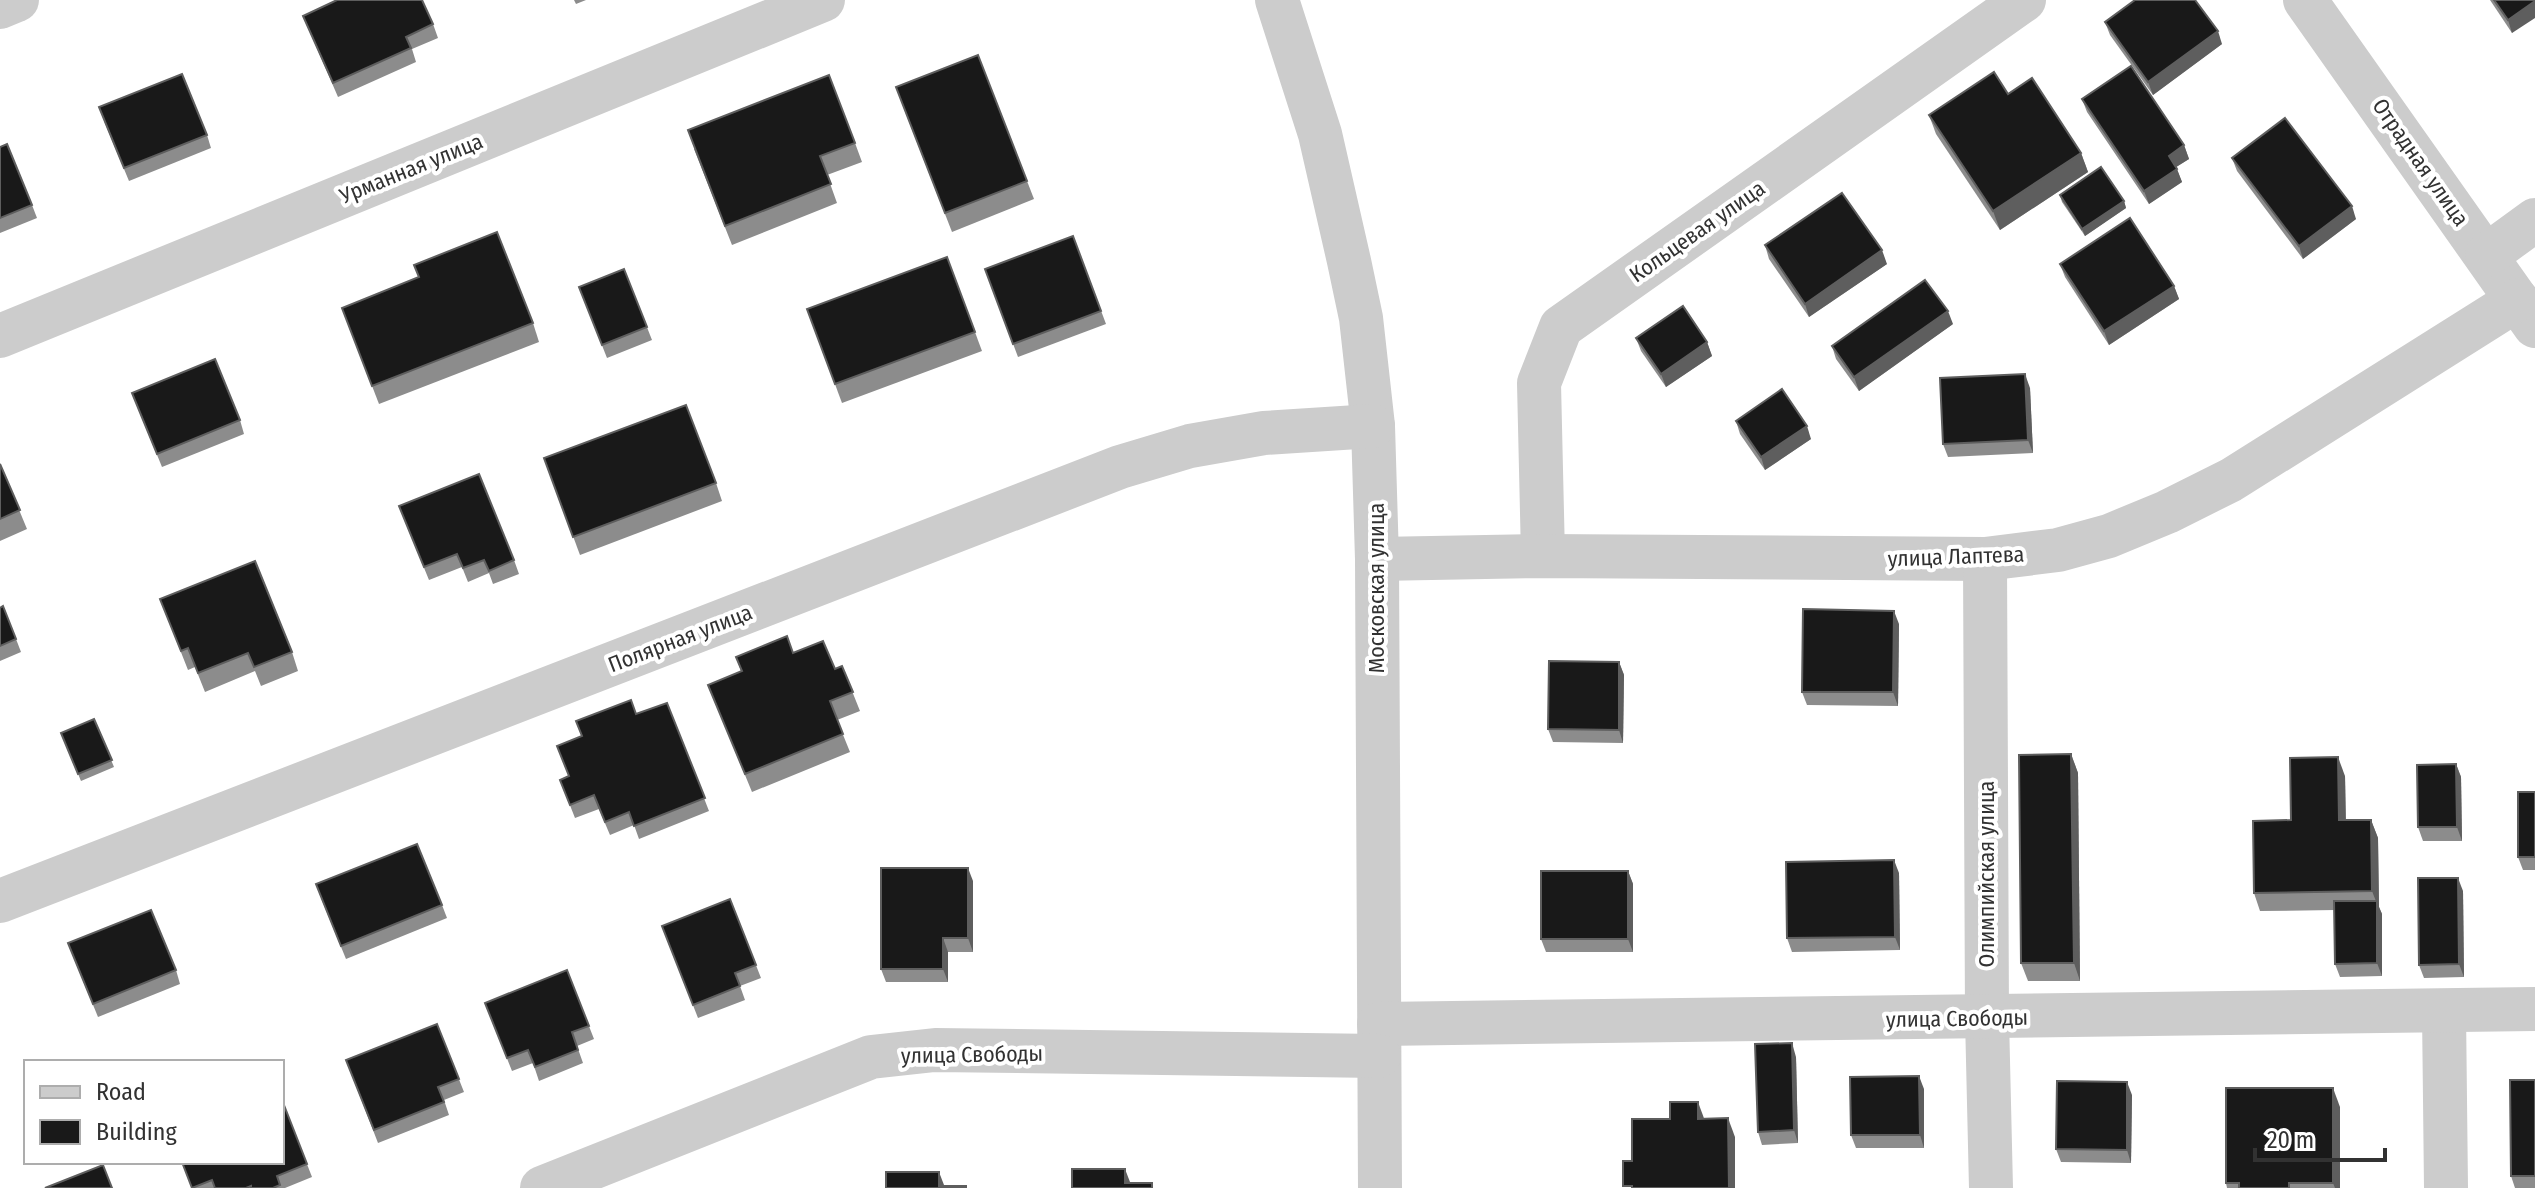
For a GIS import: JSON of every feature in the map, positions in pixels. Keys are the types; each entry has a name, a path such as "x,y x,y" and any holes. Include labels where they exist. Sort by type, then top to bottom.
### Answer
{"street":[{"path":"0,7 17,0"},
{"name":"Урманная улица","path":"0,336 823,0"},
{"name":"Московская улица","path":"1277,0 1320,134 1346,247 1361,318 1373,426 1377,559 1380,1188"},
{"name":"Кольцевая улица","path":"1543,556 1539,383 1561,327 2024,0"},
{"name":"Отрадная улица","path":"2305,0 2526,313"},
{"path":"2487,255 2535,220"},
{"name":"улица Лаптева","path":"1377,559 1543,556 1985,559 2058,550 2109,536 2231,480 2526,313"},
{"name":"Полярная улица","path":"0,901 1120,467 1190,446 1264,433 1373,426"},
{"name":"Олимпийская улица","path":"1985,559 1991,1188"},
{"name":"улица Свободы","path":"542,1188 871,1057 935,1050 1379,1040 1987,1018 2535,1009"},
{"path":"2444,1011 2446,1188"}],"building":[{"path":"337,0 422,0 433,24 406,37 411,48 333,83 303,16"},
{"path":"2135,0 2195,0 2218,31 2148,82 2105,22"},
{"path":"2494,0 2535,0 2535,1 2508,20"},
{"path":"978,55 1027,181 945,213 896,87"},
{"path":"2131,66 2184,145 2169,156 2177,169 2144,191 2082,99"},
{"path":"1994,72 2008,94 2032,78 2081,153 1993,211 1929,115"},
{"path":"182,74 207,135 124,168 99,107"},
{"path":"829,75 855,143 820,156 831,184 725,226 688,130"},
{"path":"2285,118 2352,206 2299,246 2232,158"},
{"path":"7,144 32,205 0,218 0,147"},
{"path":"2101,167 2124,201 2082,229 2060,195"},
{"path":"1842,193 1882,250 1805,304 1765,245"},
{"path":"2130,218 2174,286 2104,331 2060,264"},
{"path":"497,232 533,323 372,386 342,308 419,277 414,265"},
{"path":"1073,236 1101,311 1013,344 985,269"},
{"path":"947,257 975,332 835,384 807,309"},
{"path":"624,269 647,327 602,345 579,287"},
{"path":"1925,280 1948,311 1854,377 1832,346"},
{"path":"1683,306 1707,342 1661,374 1636,338"},
{"path":"215,359 240,420 157,454 132,393"},
{"path":"2025,374 2028,440 1943,444 1940,378"},
{"path":"1782,389 1807,426 1761,457 1736,421"},
{"path":"686,405 716,483 573,537 544,458"},
{"path":"0,464 20,510 0,519"},
{"path":"479,474 514,560 489,571 484,560 463,568 457,554 424,567 399,506"},
{"path":"255,561 292,652 254,667 248,653 198,673 188,648 181,651 160,599"},
{"path":"3,606 16,639 0,646 0,608"},
{"path":"1803,609 1894,611 1893,692 1802,692"},
{"path":"787,636 793,653 823,641 835,669 842,666 853,692 830,701 843,734 745,774 708,685 742,671 736,657"},
{"path":"1549,661 1619,662 1619,730 1548,729"},
{"path":"631,700 636,714 667,703 705,798 634,826 629,812 605,822 594,795 570,805 560,780 569,776 557,746 582,736 576,721"},
{"path":"94,719 112,760 78,774 61,733"},
{"path":"2071,754 2074,963 2021,963 2019,755"},
{"path":"2338,757 2339,820 2371,820 2372,891 2254,893 2253,821 2291,820 2290,758"},
{"path":"2456,764 2457,827 2418,827 2417,765"},
{"path":"2518,792 2535,792 2535,857 2518,857"},
{"path":"417,844 442,905 341,946 316,884"},
{"path":"1894,860 1895,937 1787,938 1786,862"},
{"path":"881,868 968,868 968,938 943,938 943,969 881,969"},
{"path":"1541,871 1628,871 1628,939 1541,939"},
{"path":"2418,878 2458,878 2459,964 2419,965"},
{"path":"730,899 756,965 735,973 740,986 693,1005 662,926"},
{"path":"2334,901 2377,901 2377,963 2335,964"},
{"path":"151,910 176,970 93,1004 68,943"},
{"path":"567,970 589,1026 572,1032 578,1050 535,1067 528,1050 507,1058 485,1003"},
{"path":"437,1024 459,1079 438,1087 444,1102 374,1130 346,1060"},
{"path":"1792,1043 1794,1130 1758,1132 1755,1044"},
{"path":"1919,1076 1920,1135 1851,1135 1850,1077"},
{"path":"2510,1080 2535,1080 2535,1176 2511,1176"},
{"path":"2057,1081 2127,1082 2127,1150 2056,1149"},
{"path":"2226,1088 2333,1088 2333,1183 2289,1183 2289,1188 2239,1188 2239,1183 2226,1183"},
{"path":"1670,1102 1698,1102 1698,1119 1728,1118 1729,1188 1623,1186 1623,1161 1632,1161 1632,1119 1670,1119"},
{"path":"284,1105 307,1164 277,1176 280,1185 273,1188 215,1188 212,1180 192,1188 183,1164 284,1164"},
{"path":"103,1165 112,1188 45,1188"},
{"path":"1072,1169 1125,1169 1125,1183 1152,1183 1152,1188 1072,1188"},
{"path":"886,1172 939,1172 939,1186 966,1188 886,1188"}]}
